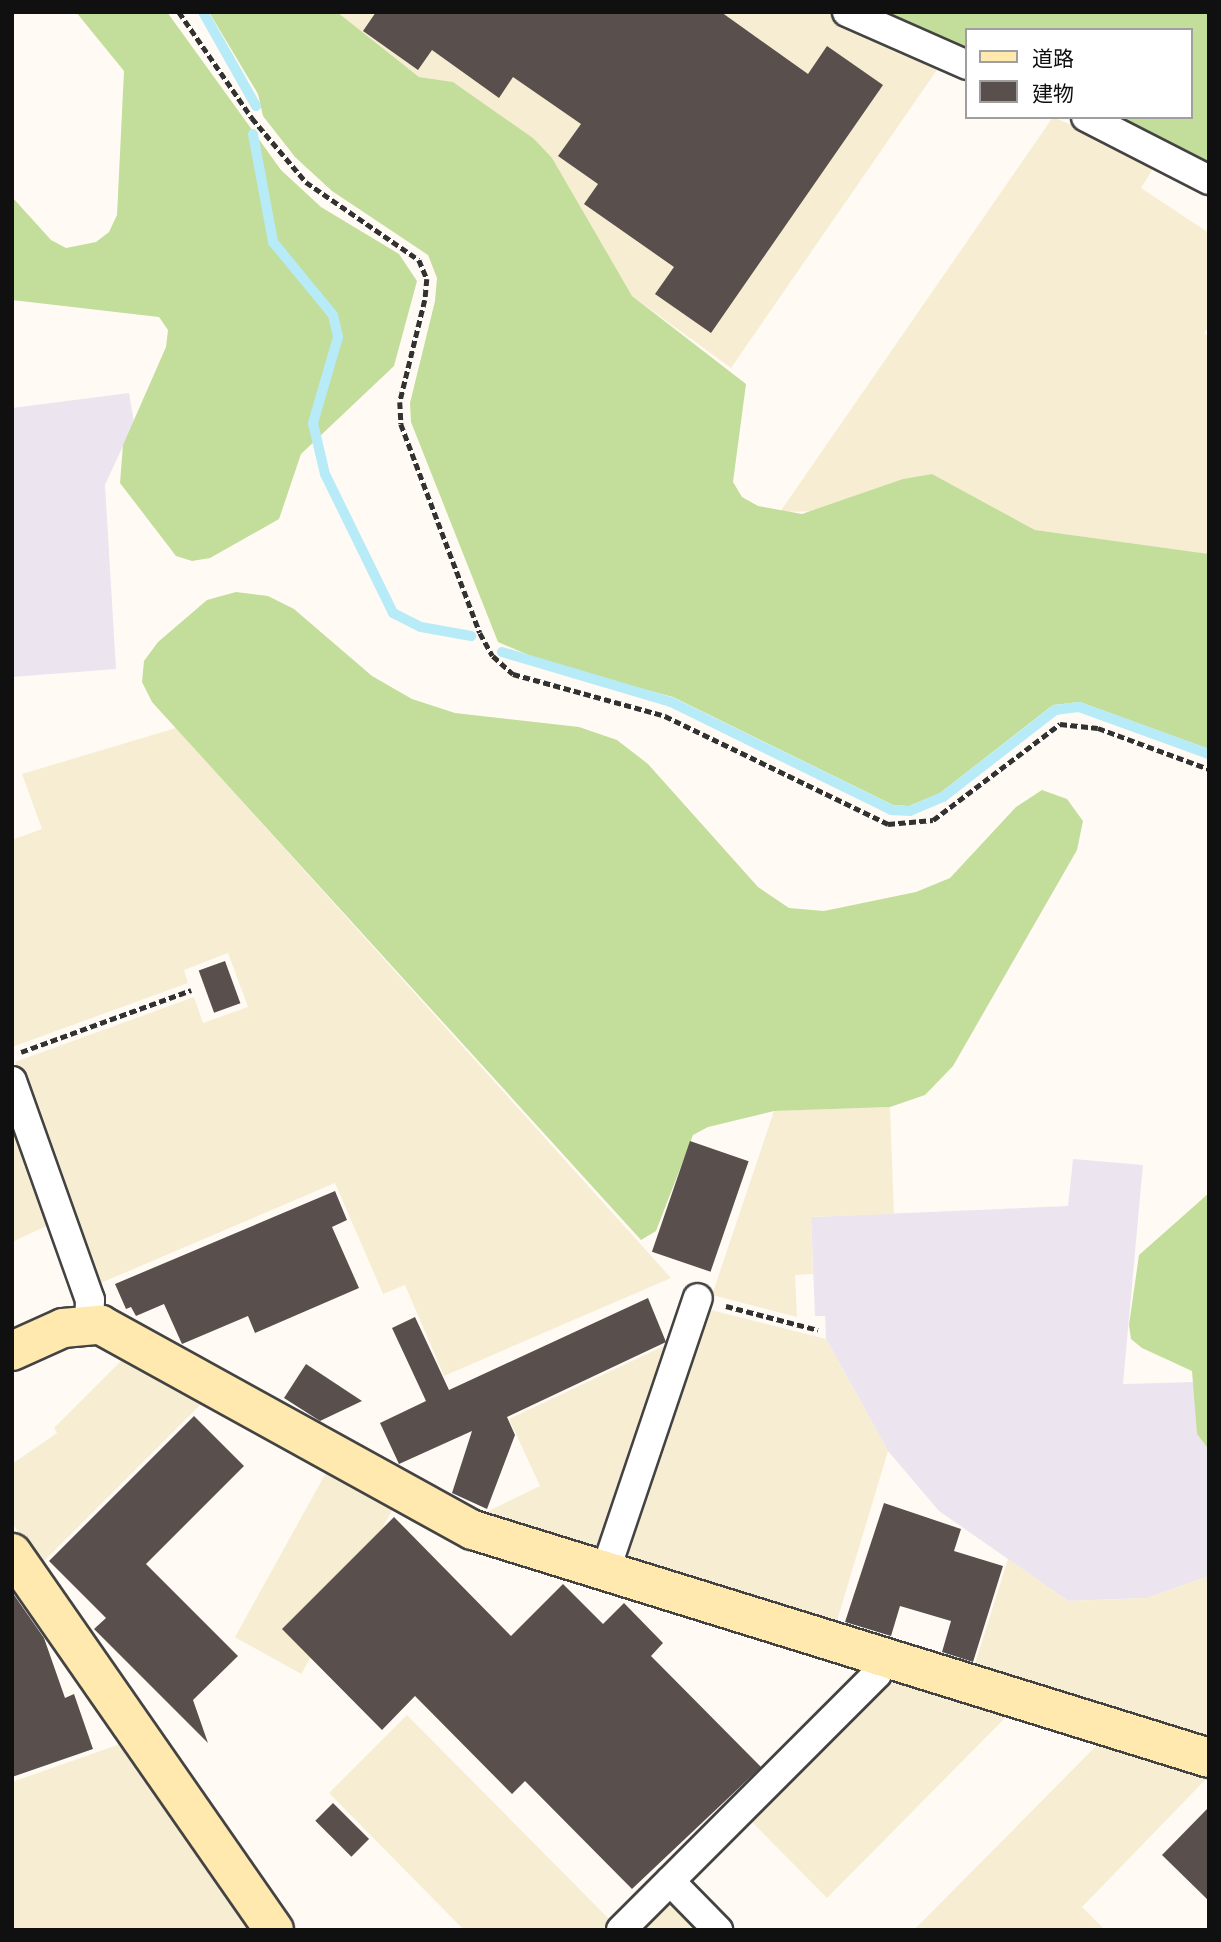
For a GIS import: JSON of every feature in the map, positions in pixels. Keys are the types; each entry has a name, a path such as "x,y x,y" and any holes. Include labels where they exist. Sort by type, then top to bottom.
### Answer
{"street":[{"path":"847,12 965,64"},
{"path":"1090,119 1209,180"},
{"path":"12,1081 90,1300 89,1324"},
{"path":"605,1572 698,1298"},
{"path":"12,1351 63,1328 89,1324 120,1331 452,1521 605,1572 1209,1758"},
{"path":"12,1553 274,1930"},
{"path":"621,1930 877,1674 881,1657"},
{"path":"670,1881 718,1930"}],"path":[{"path":"179,12 252,118 306,182 419,260 427,279 425,300 400,402 401,424 480,633 493,656 513,674 665,716 888,824 933,820 1060,724 1098,728 1209,769"},
{"path":"12,1055 191,990"},
{"path":"698,1298 818,1329"}],"shaded area":[{"path":"337,12 827,12 941,64 731,368 632,296 533,138 453,82 419,77"},
{"path":"1052,119 1058,119 1157,162 1141,188 1209,233 1209,326 1204,333 1209,337 1209,554 1035,530 932,474 903,479 820,511 780,512"},
{"path":"129,393 134,422 105,485 116,669 12,677 12,408"},
{"path":"176,728 671,1278 444,1376 405,1285 383,1294 335,1183 96,1285 15,1062 194,997 203,1023 248,1007 228,953 184,970 188,983 12,1047 12,840 42,829 22,774"},
{"path":"890,1107 894,1214 811,1217 813,1274 795,1275 797,1317 712,1295 774,1111"},
{"path":"12,1111 53,1223 12,1242"},
{"path":"1073,1159 1143,1165 1123,1384 1195,1382 1197,1434 1209,1450 1209,1576 1147,1598 1068,1601 939,1511 888,1451 826,1339 825,1316 815,1316 811,1217 1068,1206"},
{"path":"707,1309 826,1339 888,1451 836,1624 628,1562 624,1552"},
{"path":"670,1343 600,1545 591,1550 480,1515 540,1486 509,1419"},
{"path":"127,1355 205,1400 41,1564 12,1523 12,1464 57,1433 54,1428"},
{"path":"327,1471 393,1508 301,1674 235,1637"},
{"path":"1008,1559 1068,1601 1147,1598 1209,1576 1209,1740 974,1667"},
{"path":"901,1681 1009,1714 827,1898 749,1819 882,1685"},
{"path":"407,1715 612,1922 604,1930 464,1930 329,1793"},
{"path":"1100,1742 1209,1776 1082,1907 1105,1930 914,1930"},
{"path":"123,1743 253,1930 12,1930 12,1782"},
{"path":"663,1905 677,1905 702,1930 638,1930"}],"green space":[{"path":"76,12 167,12 281,170 321,207 399,254 417,281 394,366 301,454 279,519 210,558 192,561 176,556 120,483 123,445 166,347 168,330 159,317 12,300 12,197 51,240 66,248 96,242 109,232 117,215 124,71"},
{"path":"209,12 337,12 419,77 453,82 533,138 552,158 632,296 746,384 733,482 742,497 758,506 802,514 903,479 932,474 1035,530 1209,554 1209,749 1080,702 1053,705 940,793 909,806 893,805 673,697 549,664 498,642 411,422 410,403 435,301 437,278 428,255 332,191 295,157 263,116 258,94"},
{"path":"871,12 1209,12 1209,168 1114,119 1193,119 1193,28 965,28 965,54"},
{"path":"236,592 268,596 294,609 372,676 412,699 455,713 579,727 617,740 648,764 758,887 789,908 824,911 916,892 950,878 1016,807 1042,790 1067,799 1083,821 1077,850 953,1066 925,1095 890,1107 774,1111 708,1127 693,1135 656,1231 641,1240 152,702 142,682 144,661 158,642 207,600"},
{"path":"1209,1193 1209,1450 1197,1434 1192,1371 1142,1348 1131,1339 1129,1325 1139,1255"}],"building":[{"path":"376,12 721,12 808,74 827,46 883,85 711,333 655,294 674,267 584,204 598,184 558,156 581,124 513,77 499,98 432,50 418,70 363,31"},
{"path":"225,961 240,1003 214,1013 199,971"},
{"path":"690,1141 749,1161 711,1272 652,1252"},
{"path":"335,1191 347,1220 332,1227 359,1288 255,1333 248,1316 182,1344 164,1304 136,1316 131,1307 126,1309 115,1284"},
{"path":"648,1298 666,1342 507,1417 515,1435 487,1509 452,1493 472,1431 399,1464 380,1423 426,1401 392,1328 415,1317 449,1390"},
{"path":"306,1364 362,1401 320,1421 284,1398"},
{"path":"194,1416 244,1466 146,1564 238,1656 193,1700 208,1743 94,1629 106,1618 49,1561"},
{"path":"884,1503 961,1529 954,1551 1003,1566 973,1662 942,1652 951,1621 900,1606 891,1636 845,1622"},
{"path":"394,1517 511,1636 563,1584 603,1624 624,1603 663,1643 651,1656 761,1767 632,1889 525,1781 512,1794 415,1696 382,1730 282,1629"},
{"path":"12,1592 44,1638 65,1698 74,1694 93,1749 12,1777"},
{"path":"333,1803 369,1839 351,1857 315,1821"},
{"path":"1209,1807 1209,1901 1162,1855"}],"waterway":[{"path":"203,12 256,106"},
{"path":"253,134 273,242 333,315 338,337 313,423 325,474 393,613 421,627 471,636"},
{"path":"502,652 671,702 891,810 910,811 943,797 1055,710 1079,707 1209,754"}]}
